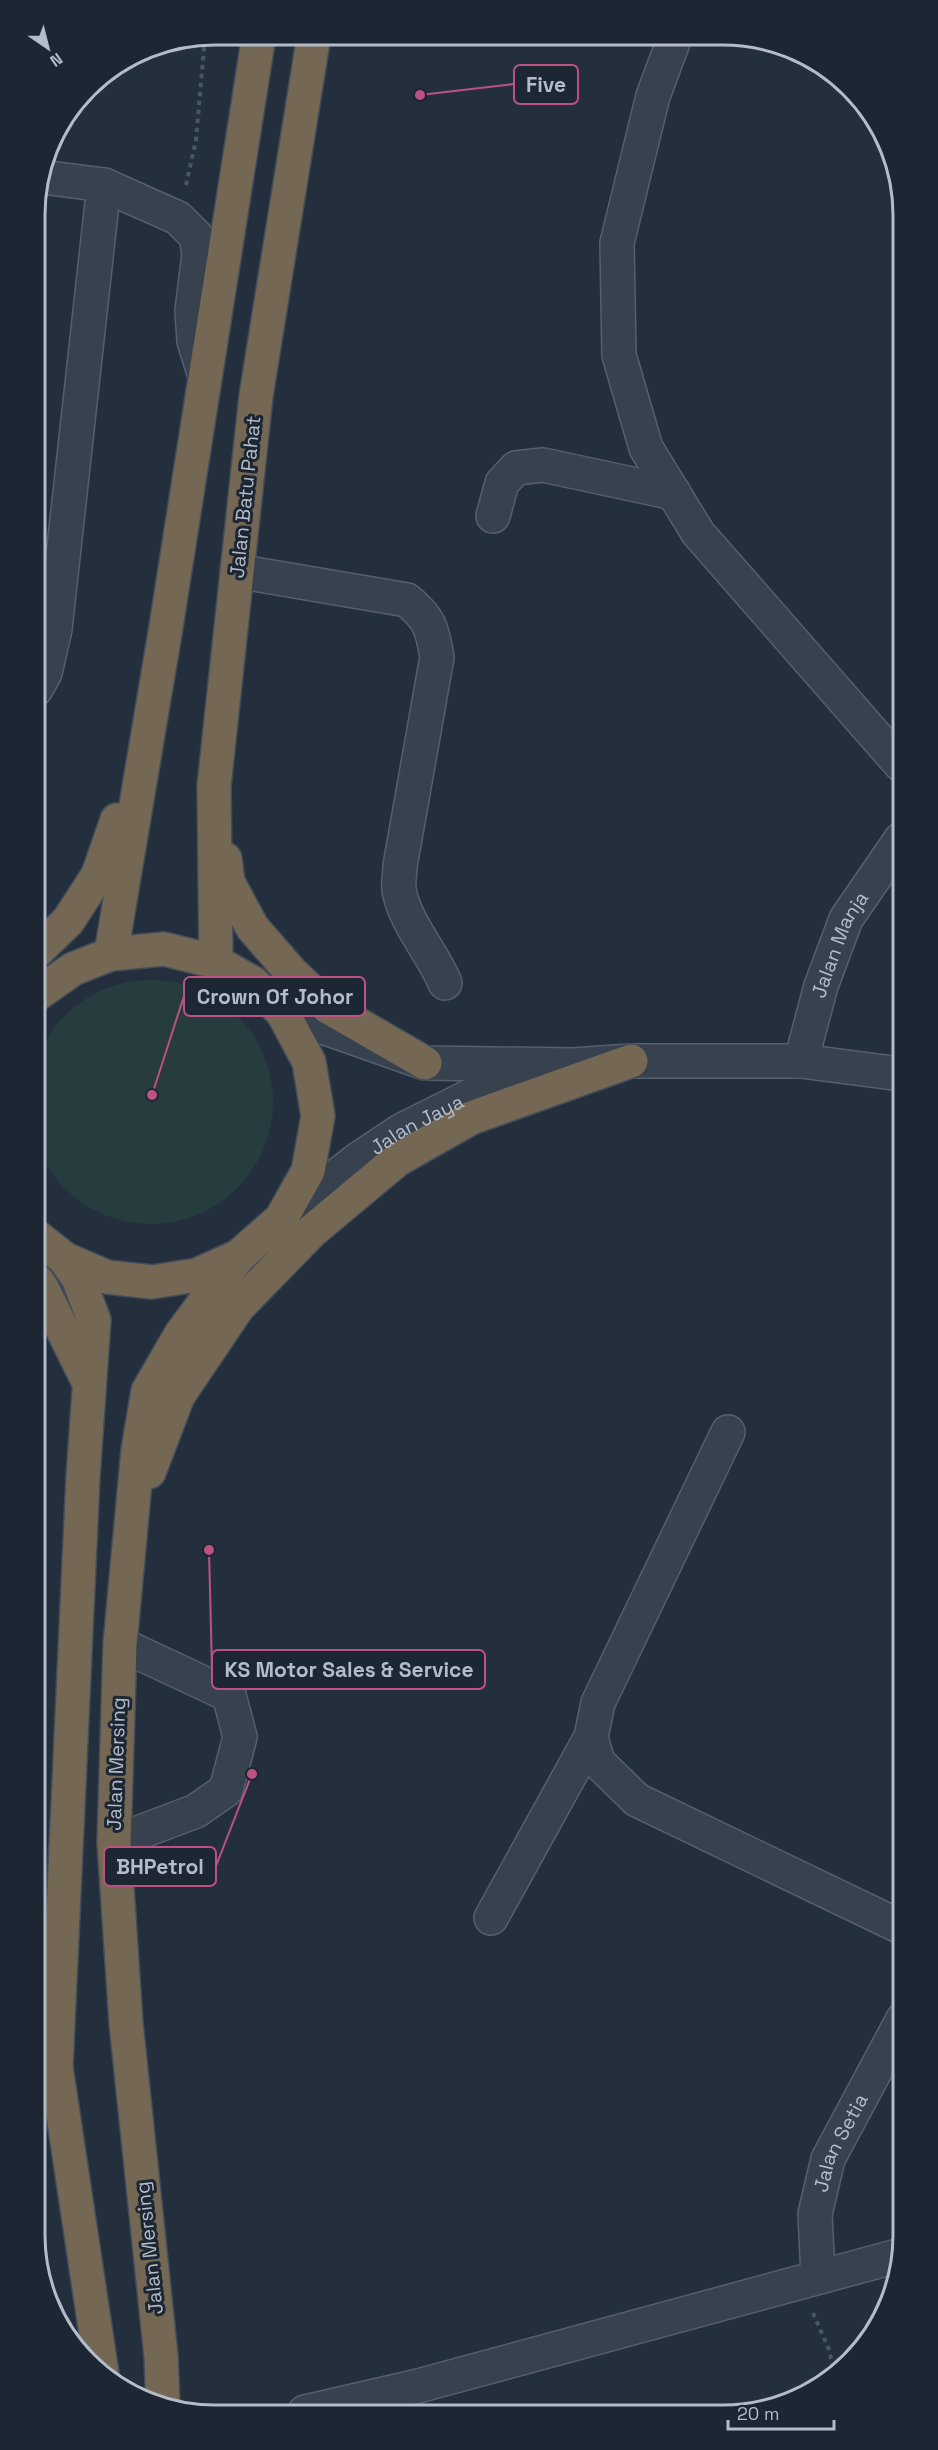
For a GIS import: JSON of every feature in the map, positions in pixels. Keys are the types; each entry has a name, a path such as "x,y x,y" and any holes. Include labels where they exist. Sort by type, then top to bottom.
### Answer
{"highway":[{"path":"111,954 257,45"},
{"name":"Jalan Batu Pahat","path":"216,962 214,786 256,396 312,45"},
{"path":"45,943 68,921 98,875 148,733"},
{"path":"214,786 228,882 252,927 292,973 328,1007 425,1063"},
{"path":"45,989 73,969 111,954 164,949 216,962 253,983 283,1013 309,1062 318,1116 308,1171 281,1219 238,1256 197,1275 153,1282 107,1277 65,1259 45,1243"},
{"path":"132,1519 178,1396 238,1307 312,1231 397,1160 471,1118 632,1061"},
{"name":"Jalan Mersing","path":"163,2397 161,2356 126,2023 114,1842 120,1644 138,1450 148,1391 181,1334 238,1256"},
{"path":"65,1259 78,1278 94,1320 82,1477 47,2072 99,2359"},
{"path":"45,1294 90,1384"}],"street":[{"path":"672,45 653,96 617,243 619,355 645,448 698,533 893,756"},
{"path":"49,178 104,185 178,218 196,236 199,254 192,311 194,341 205,376"},
{"path":"45,673 55,629 104,185"},
{"path":"493,516 502,483 516,468 543,465 674,494"},
{"path":"237,571 407,600 424,614 433,634 437,657 400,866 399,888 406,911 445,983"},
{"name":"Jalan Manja","path":"801,1061 821,986 846,919 893,851"},
{"name":"Jalan Jaya","path":"283,1013 425,1063 573,1065 632,1061 801,1061 893,1073"},
{"name":"Jalan Jaya","path":"281,1219 357,1160 402,1130 480,1092 573,1065"},
{"path":"491,1918 591,1737 598,1703 728,1431"},
{"path":"114,1842 196,1811 225,1790 240,1737 229,1695 120,1644"},
{"path":"591,1737 598,1762 637,1800 893,1923"},
{"name":"Jalan Setia","path":"805,2280 815,2214 828,2159 893,2038"},
{"path":"364,2405 416,2399 805,2280 892,2257"}],"path":[{"path":"178,218 196,140 205,45"},
{"path":"805,2280 812,2312 828,2347 833,2365"}],"green space":[{"path":"139,981 163,981 198,989 219,1001 237,1016 252,1034 264,1055 272,1090 272,1114 268,1137 252,1170 237,1188 219,1203 186,1219 151,1224 104,1215 83,1203 65,1188 45,1161 45,1043 57,1025 74,1008 104,989 116,985"}],"place":[{"name":"Five","path":"420,95"},
{"name":"Crown Of Johor","path":"152,1095"},
{"name":"KS Motor Sales & Service","path":"209,1550"},
{"name":"BHPetrol","path":"252,1774"}]}
